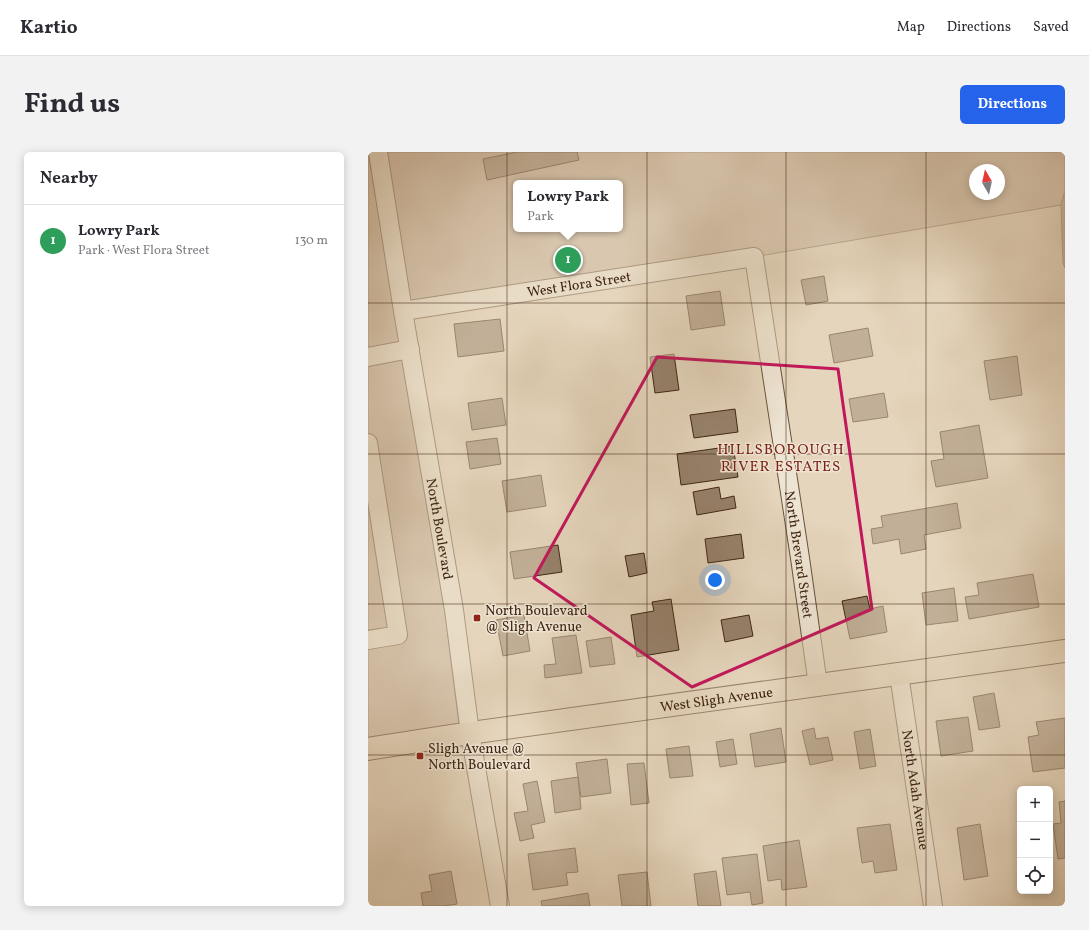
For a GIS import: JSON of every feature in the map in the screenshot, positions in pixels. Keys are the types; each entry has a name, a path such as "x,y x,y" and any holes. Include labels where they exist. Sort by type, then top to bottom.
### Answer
{"main road":[{"name":"West Sligh Avenue","path":"368,749 470,733 1065,651"}],"street":[{"name":"North Boulevard","path":"378,152 403,311 454,610 470,733 500,906"},
{"name":"West Flora Street","path":"403,311 754,257"},
{"name":"North Brevard Street","path":"754,257 798,543 818,685"},
{"path":"368,357 410,349"},
{"path":"368,443 398,635 368,640"},
{"name":"North Adah Avenue","path":"899,674 933,906"}],"highlighted area":[{"path":"657,357 838,369 872,609 692,687 534,578"}],"shaded area":[{"path":"368,152 445,611 459,724 368,739"},
{"path":"384,152 1065,152 1065,191 1061,205 410,315"},
{"path":"1065,191 1065,268 1063,263 1061,205"}],"building":[{"path":"517,152 577,152 579,160 487,180 483,159"},
{"path":"824,276 828,301 806,305 801,280"},
{"path":"720,291 725,325 691,330 686,296"},
{"path":"500,319 504,351 458,357 454,324"},
{"path":"868,328 873,356 834,363 829,335"},
{"path":"674,354 679,390 655,393 650,357"},
{"path":"1017,356 1022,395 990,400 984,361"},
{"path":"884,393 888,417 853,422 849,399"},
{"path":"502,398 506,425 472,430 468,403"},
{"path":"735,409 738,432 694,438 690,415"},
{"path":"979,425 988,478 936,487 931,461 944,459 940,432"},
{"path":"497,438 501,464 470,469 466,442"},
{"path":"733,446 738,477 681,485 677,454"},
{"path":"541,475 546,506 507,512 502,481"},
{"path":"719,487 721,499 734,496 736,508 697,515 693,492"},
{"path":"957,503 961,528 924,535 926,549 901,554 899,539 873,544 871,529 883,527 881,516"},
{"path":"741,534 744,558 708,563 705,539"},
{"path":"558,545 562,572 514,579 510,552"},
{"path":"644,553 647,573 629,577 625,556"},
{"path":"1033,574 1039,607 969,619 965,597 979,595 977,583"},
{"path":"954,588 958,621 926,625 922,593"},
{"path":"867,596 870,609 883,606 887,632 850,639 842,601"},
{"path":"671,599 679,650 637,657 631,615 654,611 652,602"},
{"path":"524,615 530,651 503,656 496,620"},
{"path":"749,615 753,636 725,642 721,620"},
{"path":"576,635 582,673 545,678 544,665 556,664 552,638"},
{"path":"611,637 615,664 590,667 586,641"},
{"path":"994,693 1000,727 979,730 973,697"},
{"path":"968,717 973,751 941,756 936,721"},
{"path":"1065,718 1065,768 1033,772 1028,737 1039,735 1036,722"},
{"path":"781,728 786,762 755,767 750,734"},
{"path":"814,728 816,739 828,737 833,760 810,765 802,731"},
{"path":"870,729 876,766 860,769 854,732"},
{"path":"733,739 737,764 720,767 716,742"},
{"path":"689,746 693,776 670,778 666,749"},
{"path":"607,759 611,793 581,797 576,763"},
{"path":"644,763 649,803 631,805 627,764"},
{"path":"578,777 581,809 555,813 551,781"},
{"path":"537,781 545,822 531,825 534,838 520,841 514,813 528,811 523,784"},
{"path":"1065,801 1065,858 1058,859 1053,824 1061,823 1059,802"},
{"path":"890,824 897,870 875,873 873,861 862,863 857,828"},
{"path":"980,824 988,876 964,880 957,828"},
{"path":"799,840 807,887 782,890 781,879 768,881 763,846"},
{"path":"575,848 578,872 566,873 568,885 533,890 528,854"},
{"path":"757,854 763,903 752,905 750,892 727,895 722,858"},
{"path":"451,871 457,904 444,906 423,906 421,893 432,891 429,875"},
{"path":"716,871 721,906 698,906 694,874"},
{"path":"647,872 651,906 622,906 618,875"},
{"path":"588,893 590,906 542,906 541,901"}],"place":[{"name":"Lowry Park","path":"568,260"},
{"name":"North Boulevard @ Sligh Avenue","path":"477,618"},
{"name":"Sligh Avenue @ North Boulevard","path":"420,756"}],"district":[{"name":"HILLSBOROUGH RIVER ESTATES","path":"781,458"}]}
